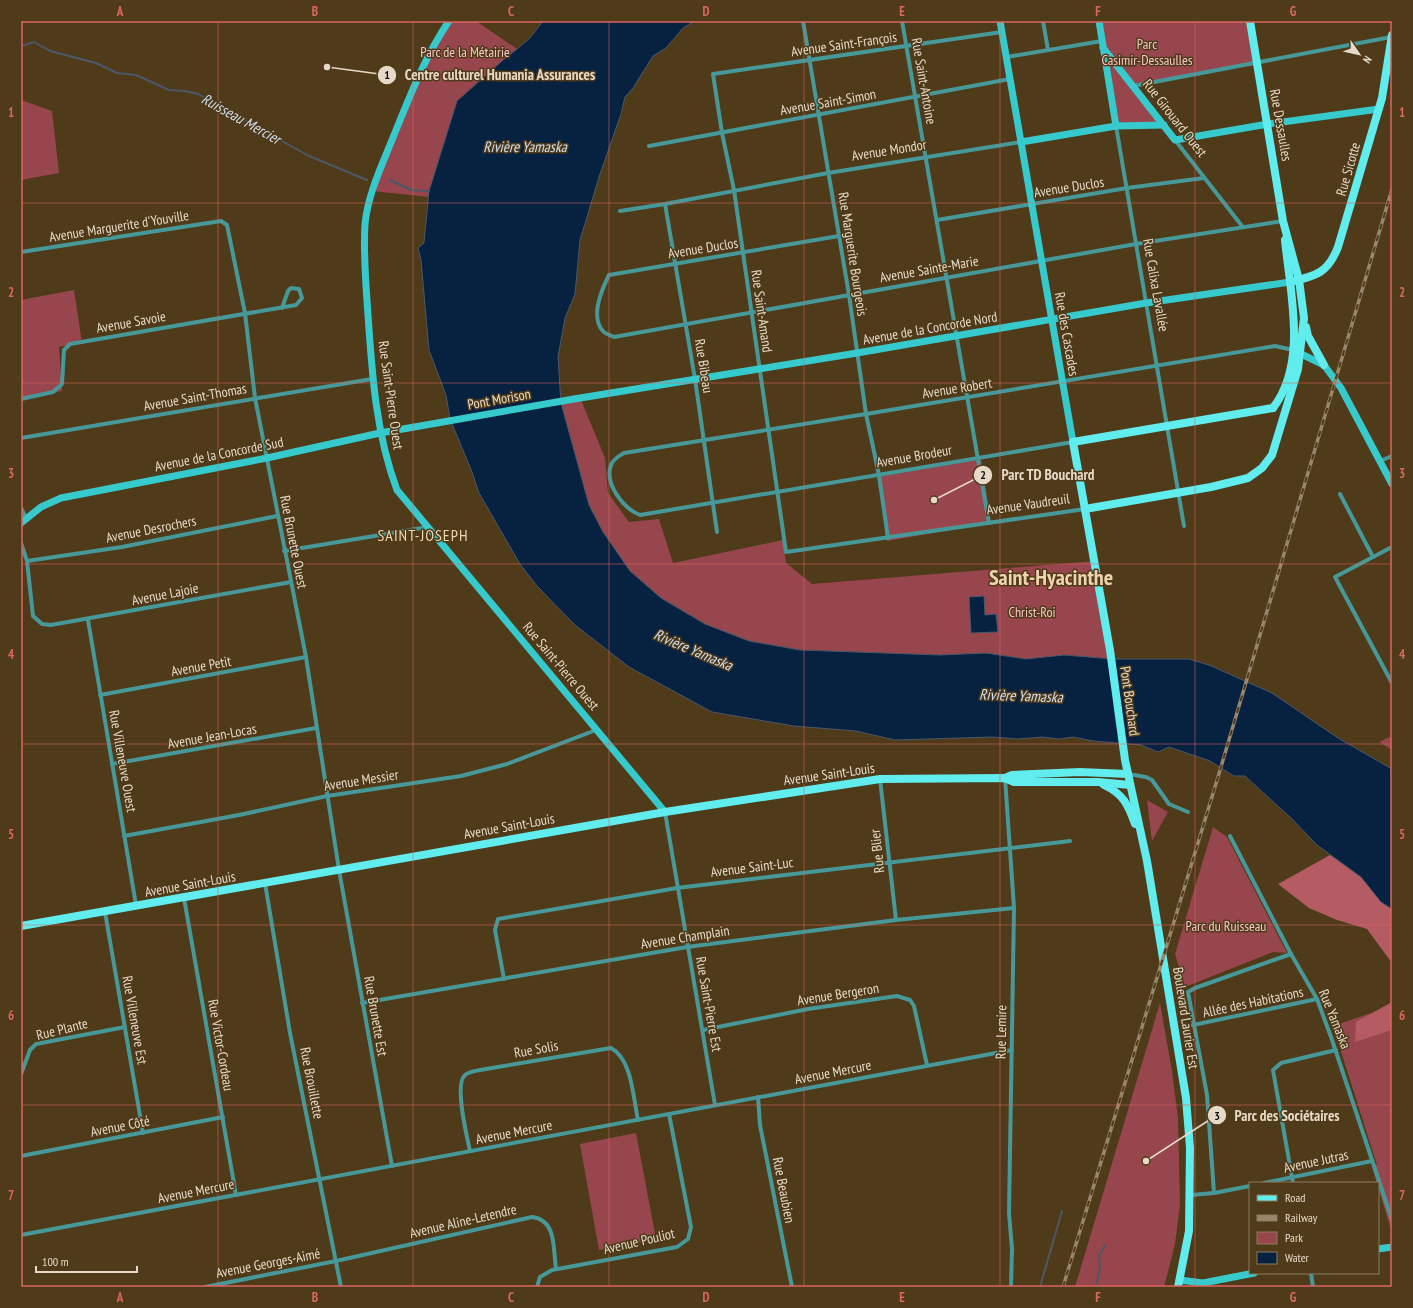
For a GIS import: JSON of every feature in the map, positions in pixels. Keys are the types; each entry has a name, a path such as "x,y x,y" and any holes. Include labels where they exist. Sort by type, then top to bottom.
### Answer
{"main road":[{"name":"Rue Dessaulles","path":"1250,21 1285,233 1297,351 1280,398 1273,408"},
{"name":"Rue Sicotte","path":"1290,282 1314,276 1329,266 1333,260 1379,108 1386,81 1392,36"},
{"name":"Rue Dessaulles","path":"1282,419 1304,318 1299,280 1291,246 1285,233"},
{"path":"1304,318 1308,336 1324,365"},
{"path":"1273,408 1279,412 1282,419"},
{"name":"Avenue Brodeur","path":"1073,442 1273,408"},
{"name":"Avenue Vaudreuil","path":"1085,509 1178,493 1248,478 1262,468 1272,455 1282,419"},
{"name":"Rue des Cascades","path":"1073,442 1110,650"},
{"name":"Pont Bouchard","path":"1110,650 1125,755"},
{"name":"Boulevard Laurier Est","path":"1125,755 1130,785 1147,861 1186,1098 1190,1148 1191,1195 1189,1231 1179,1284"},
{"name":"Avenue Saint-Louis","path":"21,926 665,812 880,780 1005,778 1012,775 1080,772 1128,774"},
{"name":"Avenue Saint-Louis","path":"1005,778 1014,782 1098,782 1130,785"},
{"path":"1098,782 1114,790 1128,804 1147,861"}],"street":[{"name":"Rue Saint-Pierre Ouest","path":"449,21 423,67 408,100 376,180 366,224 366,284 372,379 380,433 387,463 397,490 665,812"},
{"name":"Rue Marguerite Bourgeois","path":"803,21 849,295 866,414 888,538"},
{"name":"Rue Saint-Antoine","path":"902,21 989,523"},
{"name":"Rue des Cascades","path":"1000,21 1073,442"},
{"path":"1043,21 1048,50"},
{"name":"Rue Girouard Ouest","path":"1101,21 1102,44 1242,226"},
{"name":"Avenue Saint-François","path":"713,74 1002,32"},
{"path":"1133,86 1392,36"},
{"path":"1006,56 1102,44"},
{"name":"Rue Calixa Lavallée","path":"1102,44 1184,526"},
{"name":"Rue Saint-Amand","path":"713,74 722,133 734,190 786,552"},
{"name":"Avenue Saint-Simon","path":"649,146 819,113 916,98 1010,79"},
{"path":"1175,140 1268,124 1379,108"},
{"name":"Avenue Mondor","path":"620,211 665,204 828,173 1116,126 1164,125"},
{"name":"Avenue Duclos","path":"937,220 1127,188 1204,178"},
{"name":"Rue Bibeau","path":"665,204 695,379 717,532"},
{"name":"Avenue Marguerite d'Youville","path":"21,252 221,221"},
{"name":"Rue Brunette Ouest","path":"221,221 227,225 245,313 255,398 306,658 339,870"},
{"name":"Avenue Sainte-Marie","path":"598,311 599,325 603,333 614,337 1042,260 1242,226 1283,221"},
{"name":"Avenue Duclos","path":"598,311 601,290 609,275 839,236"},
{"name":"Avenue de la Concorde Nord","path":"574,399 1146,304 1290,282"},
{"name":"Avenue Savoie","path":"21,399 53,392 62,384 64,350 70,344 245,313 282,308 296,305 302,298 299,289 291,288 288,291 282,308"},
{"name":"Avenue Robert","path":"624,452 1063,382 1275,346 1297,351"},
{"path":"1297,351 1324,365 1341,388 1392,484"},
{"name":"Avenue Saint-Thomas","path":"21,438 372,379"},
{"name":"Pont Morison","path":"429,425 574,399"},
{"name":"Avenue de la Concorde Sud","path":"23,521 41,507 61,498 267,458 380,433 429,425"},
{"name":"Avenue Brodeur","path":"624,452 616,458 611,465 610,473 613,488 622,504 632,512 640,515 1073,442"},
{"path":"1380,461 1392,456"},
{"path":"1340,494 1373,557"},
{"path":"21,508 23,521"},
{"name":"Avenue Vaudreuil","path":"786,552 1085,509"},
{"name":"Avenue Desrochers","path":"27,561 122,547 277,516"},
{"path":"284,551 428,527"},
{"path":"21,543 27,561"},
{"path":"1392,547 1335,577 1392,683"},
{"name":"Avenue Lajoie","path":"27,561 33,616 42,624 51,625 88,620 291,582"},
{"name":"Rue Villeneuve Ouest","path":"88,620 136,906"},
{"name":"Avenue Petit","path":"100,695 306,658"},
{"name":"Avenue Jean-Locas","path":"112,764 316,728"},
{"name":"Avenue Messier","path":"124,836 239,815 327,796 461,776 507,764 597,730"},
{"name":"Avenue Saint-Louis","path":"1128,774 1146,777 1152,780 1169,804 1188,812"},
{"name":"Rue Lemire","path":"1005,778 1014,908 1009,1213 1012,1249 1011,1287"},
{"name":"Rue Blier","path":"880,780 896,920"},
{"name":"Rue Saint-Pierre Est","path":"665,812 715,1105"},
{"name":"Rue Yamaska","path":"1230,836 1291,954 1317,999 1336,1050 1392,1220"},
{"name":"Avenue Saint-Luc","path":"504,979 495,930 498,919 677,888 889,861 1011,849 1070,841"},
{"name":"Rue Brunette Est","path":"339,870 392,1166"},
{"name":"Rue Brouillette","path":"265,883 290,1033 341,1287"},
{"name":"Rue Victor-Cordeau","path":"184,898 236,1195"},
{"name":"Avenue Champlain","path":"362,1003 687,947 896,920 1014,908"},
{"name":"Rue Villeneuve Est","path":"105,912 143,1133"},
{"path":"1214,1193 1207,1096 1188,992 1195,988 1291,954"},
{"name":"Avenue Bergeron","path":"703,1030 808,1009 897,996 910,1000 914,1006 927,1065"},
{"name":"Allée des Habitations","path":"1194,1025 1317,999"},
{"name":"Rue Plante","path":"21,1074 30,1050 36,1044 125,1027"},
{"name":"Rue Solis","path":"470,1151 460,1097 461,1080 465,1074 480,1070 611,1048 617,1051 626,1062 638,1120"},
{"name":"Avenue Mercure","path":"21,1236 1012,1050"},
{"path":"1293,1182 1273,1070 1281,1063 1336,1050"},
{"name":"Rue Beaubien","path":"758,1097 760,1125 792,1287"},
{"name":"Avenue Pouliot","path":"537,1287 540,1277 556,1269 677,1247 688,1239 692,1227 669,1114"},
{"name":"Avenue Côté","path":"21,1156 223,1117"},
{"name":"Avenue Jutras","path":"1269,1182 1372,1161"},
{"path":"1191,1195 1214,1193 1249,1186"},
{"name":"Avenue Aline-Letendre","path":"336,1261 532,1217 541,1218 550,1228 556,1269"},
{"path":"1379,1249 1392,1247"},
{"name":"Avenue Georges-Aimé","path":"205,1287 336,1261"},
{"path":"1179,1284 1204,1283 1249,1274"},
{"path":"1311,1274 1313,1287"}],"green space":[{"name":"Parc de la Métairie","path":"449,21 476,21 517,49 457,101 429,197 373,191 408,100"},
{"name":"Parc Casimir-Dessaulles","path":"1250,21 1257,63 1133,86 1103,48 1099,22"},
{"path":"1108,59 1158,122 1119,123"},
{"path":"21,100 52,111 59,173 21,180"},
{"path":"74,290 82,343 59,347 62,391 21,400 21,300"},
{"name":"Christ-Roi","path":"581,400 605,458 608,493 629,522 659,519 673,563 783,540 786,563 812,584 1096,561 1113,659 1064,655 1026,659 986,653 940,655 801,650 749,641 705,624 661,598 630,571 603,532 589,505 561,403"},
{"path":"981,459 991,523 887,541 877,477"},
{"path":"1392,736 1392,750 1379,742"},
{"path":"1147,800 1168,812 1152,841"},
{"name":"Parc du Ruisseau","path":"1213,827 1227,837 1287,953 1273,952 1185,987 1175,954"},
{"path":"1160,1003 1172,1071 1178,1118 1180,1205 1175,1244 1164,1287 1075,1287"},
{"path":"1392,1006 1392,1233 1379,1190 1379,1182 1377,1182 1372,1167 1377,1165 1333,1026"},
{"path":"636,1133 656,1239 599,1250 580,1144"}],"shaded area":[{"path":"1330,855 1361,877 1381,902 1392,909 1392,963 1367,929 1337,920 1309,908 1278,884"},
{"path":"1392,1002 1392,1030 1355,1042 1356,1022"}],"water":[{"name":"Rivière Yamaska","path":"543,21 695,21 683,28 666,48 653,56 633,88 625,97 621,114 600,174 580,240 575,294 565,318 558,357 561,403 589,505 603,532 630,571 661,598 705,624 749,641 800,650 940,655 986,653 1026,659 1064,655 1113,659 1189,659 1209,665 1272,693 1338,738 1392,769 1392,909 1381,902 1361,877 1317,845 1291,818 1245,776 1234,776 1210,761 1169,747 1158,752 1141,745 1093,741 1073,737 1059,739 1043,737 1017,739 992,737 895,740 856,731 794,726 712,712 629,667 575,625 537,586 520,564 479,493 450,419 446,395 429,350 421,260 418,248 424,243 429,191 457,101 530,38"},
{"path":"984,596 985,615 996,614 998,632 971,633 969,597"}],"waterway":[{"name":"Ruisseau Mercier","path":"21,46 34,42 50,51 96,63 117,73 136,75 169,90 198,94 309,156 367,180"},
{"name":"Ruisseau Mercier","path":"390,180 411,190 429,191"},
{"path":"1040,1287 1062,1211"},
{"path":"1096,1287 1100,1267 1099,1256 1105,1245"}],"railway":[{"path":"1063,1287 1218,777 1392,189"}],"place":[{"name":"Centre culturel Humania Assurances","path":"327,67"},
{"name":"Parc TD Bouchard","path":"934,500"},
{"name":"Parc des Sociétaires","path":"1146,1161"}],"district":[{"name":"SAINT-JOSEPH","path":"423,535"},
{"name":"Saint-Hyacinthe","path":"1051,577"}]}
